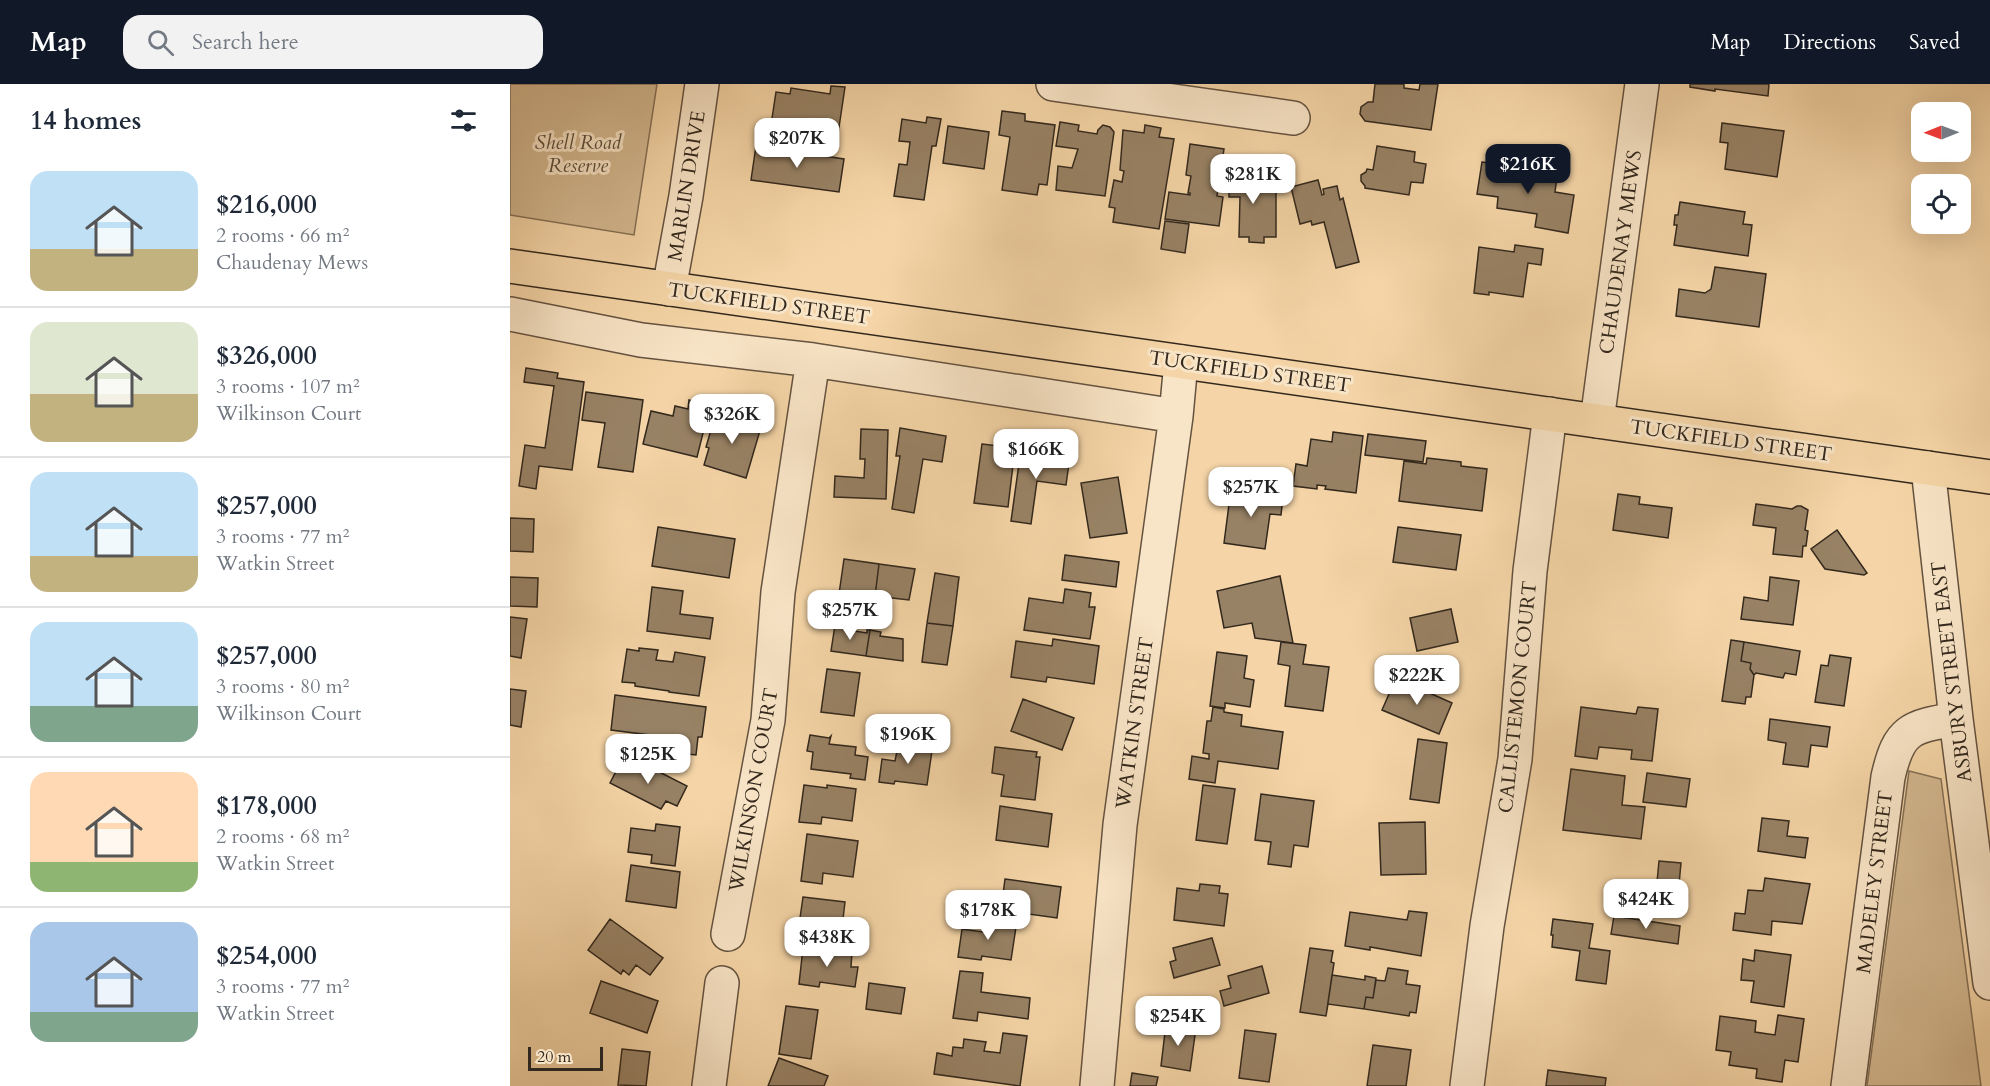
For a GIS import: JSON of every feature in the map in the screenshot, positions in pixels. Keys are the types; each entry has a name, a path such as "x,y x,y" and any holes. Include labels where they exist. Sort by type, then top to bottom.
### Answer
{"main road":[{"name":"TUCKFIELD STREET","path":"510,266 1990,477"}],"street":[{"name":"MARLIN DRIVE","path":"669,289 686,196 702,84"},
{"path":"1053,84 1293,118"},
{"name":"CHAUDENAY MEWS","path":"1597,421 1642,84"},
{"path":"510,314 641,340 813,360 1176,416"},
{"name":"WILKINSON COURT","path":"728,934 768,720 778,592 813,360"},
{"name":"WATKIN STREET","path":"1097,1086 1120,825 1176,416 1181,362"},
{"name":"CALLISTEMON COURT","path":"1467,1086 1487,926 1515,759 1530,571 1550,414"},
{"name":"ASBURY STREET EAST","path":"1928,468 1956,719 1990,983"},
{"name":"MADELEY STREET","path":"1848,1086 1886,789 1893,753 1905,736 1921,725 1956,719"},
{"path":"709,1086 722,983"}],"green space":[{"name":"Shell Road Reserve","path":"510,84 657,84 634,235 510,215"},
{"path":"1909,771 1941,779 1981,1086 1867,1086"}],"building":[{"path":"1375,84 1404,84 1404,88 1419,90 1420,84 1438,84 1431,130 1365,121 1360,114 1361,107 1368,102 1373,102"},
{"path":"1690,84 1769,84 1768,96 1715,89 1715,91 1690,87"},
{"path":"831,86 845,87 838,134 771,125 776,92 790,94 791,88 830,94"},
{"path":"1002,111 1025,114 1025,121 1055,125 1047,185 1039,184 1037,195 1002,190 1010,137 999,135"},
{"path":"927,117 941,119 936,146 932,146 924,200 894,196 899,164 907,165 910,142 899,141 902,119 926,123"},
{"path":"1060,122 1079,125 1078,131 1097,134 1103,125 1110,127 1114,132 1105,196 1056,190 1058,166 1072,168 1078,149 1056,146"},
{"path":"1722,123 1784,131 1777,177 1725,169 1728,143 1720,142"},
{"path":"1145,125 1161,128 1159,137 1174,139 1159,229 1113,222 1115,208 1109,207 1114,180 1122,182 1124,171 1120,170 1123,130 1144,133"},
{"path":"948,126 989,132 984,169 943,163"},
{"path":"1190,144 1224,149 1217,196 1223,197 1219,226 1165,219 1169,192 1190,195 1188,193 1191,176 1186,175"},
{"path":"756,146 844,159 839,192 751,180"},
{"path":"1377,146 1415,152 1414,162 1426,164 1423,183 1411,182 1409,195 1365,188 1361,175 1367,169 1373,170"},
{"path":"1482,162 1504,165 1503,169 1557,177 1555,192 1574,195 1568,233 1535,227 1537,214 1497,208 1498,197 1477,194"},
{"path":"1229,164 1251,164 1251,190 1276,191 1276,237 1264,237 1264,243 1249,242 1249,237 1239,237 1240,197 1229,197"},
{"path":"1318,180 1322,195 1324,194 1323,189 1337,186 1340,200 1343,198 1359,262 1336,268 1324,222 1312,225 1311,221 1300,224 1291,187"},
{"path":"1680,202 1745,212 1743,224 1752,225 1748,256 1674,245 1677,225 1674,225 1675,215 1678,215"},
{"path":"1165,221 1189,224 1185,253 1161,249"},
{"path":"1515,245 1543,249 1541,265 1528,263 1523,297 1489,292 1489,295 1474,293 1479,247 1514,252"},
{"path":"1715,267 1766,274 1759,327 1676,316 1679,289 1705,293 1711,289"},
{"path":"526,368 558,373 557,378 584,382 572,470 539,466 536,489 519,486 525,445 545,448 554,386 524,382"},
{"path":"586,392 643,400 633,472 598,467 605,423 582,420"},
{"path":"689,400 710,405 697,457 643,444 651,411 673,416 675,406 688,409"},
{"path":"716,413 761,427 746,478 704,465 709,448 706,447"},
{"path":"900,428 946,436 942,462 923,459 914,513 892,509 900,456 896,456"},
{"path":"861,429 888,430 886,499 834,497 835,476 864,478 865,459 860,459"},
{"path":"1333,432 1363,436 1356,493 1325,489 1326,486 1317,485 1317,489 1293,486 1296,464 1307,466 1311,439 1332,442"},
{"path":"1368,434 1426,441 1423,462 1365,455"},
{"path":"982,444 1015,448 1008,507 974,503"},
{"path":"1021,449 1070,456 1066,485 1037,481 1031,524 1011,521"},
{"path":"1427,458 1461,462 1461,466 1487,469 1482,511 1399,501 1404,461 1426,464"},
{"path":"1118,477 1127,533 1090,538 1081,483"},
{"path":"1231,489 1283,496 1281,515 1270,514 1265,549 1224,543"},
{"path":"1618,494 1640,497 1639,504 1672,508 1668,538 1613,530"},
{"path":"1756,504 1792,509 1801,506 1808,510 1805,530 1808,531 1802,557 1773,554 1776,528 1753,525"},
{"path":"510,518 534,519 533,552 510,551"},
{"path":"658,527 735,539 729,578 652,566"},
{"path":"1398,527 1461,535 1456,570 1393,562"},
{"path":"1837,530 1867,573 1864,575 1825,569 1811,549"},
{"path":"1065,555 1119,562 1116,587 1062,580"},
{"path":"844,559 879,564 875,596 839,594"},
{"path":"879,564 915,569 909,600 875,596"},
{"path":"935,573 959,577 953,626 927,623"},
{"path":"1280,576 1293,643 1255,638 1252,623 1224,628 1217,591"},
{"path":"510,577 538,578 537,607 510,606"},
{"path":"1770,577 1799,581 1793,625 1741,619 1744,597 1768,601"},
{"path":"652,587 683,591 680,614 713,618 710,639 647,631"},
{"path":"1065,589 1091,593 1089,607 1095,607 1090,639 1024,630 1029,598 1063,603"},
{"path":"1451,609 1458,642 1417,651 1410,618"},
{"path":"510,617 527,619 521,658 510,656"},
{"path":"927,623 953,626 947,665 922,662"},
{"path":"835,625 848,627 847,630 867,633 867,630 870,630 866,656 831,651"},
{"path":"870,630 881,632 880,636 903,639 903,661 866,656"},
{"path":"1053,639 1099,646 1094,684 1047,677 1046,682 1011,677 1016,641 1052,646"},
{"path":"1731,640 1744,642 1741,661 1751,663 1750,669 1754,675 1751,697 1746,697 1745,704 1722,701"},
{"path":"1281,642 1306,645 1303,664 1329,667 1323,711 1285,706 1290,666 1278,664"},
{"path":"1744,642 1800,651 1796,675 1785,673 1783,678 1756,673 1754,675 1750,669 1751,663 1741,661"},
{"path":"639,648 658,650 656,660 673,662 675,652 705,657 699,696 622,682 627,649 639,651"},
{"path":"1217,652 1247,656 1244,678 1254,680 1250,707 1225,703 1225,708 1210,706"},
{"path":"1830,655 1851,658 1844,706 1815,702 1821,665 1828,666"},
{"path":"827,669 860,673 854,716 821,712"},
{"path":"1396,678 1452,703 1439,734 1382,710"},
{"path":"510,689 526,691 521,727 510,725"},
{"path":"615,695 706,707 702,737 698,737 696,755 670,752 673,738 611,730"},
{"path":"1023,699 1074,718 1062,750 1011,731"},
{"path":"1213,707 1224,709 1224,712 1242,715 1241,726 1283,732 1278,769 1218,761 1215,783 1189,779 1192,756 1209,759 1209,754 1203,753 1207,721 1211,721"},
{"path":"1581,707 1636,714 1638,707 1658,709 1652,761 1631,759 1632,750 1599,747 1597,759 1575,756"},
{"path":"1770,719 1830,727 1827,747 1811,745 1808,767 1783,764 1786,743 1768,740"},
{"path":"810,735 829,738 831,736 829,744 856,747 855,755 868,757 865,780 850,778 851,774 811,769 813,752 807,751"},
{"path":"1418,739 1447,743 1439,803 1410,799"},
{"path":"904,741 933,744 927,785 895,781 894,784 879,782 882,759 895,761 897,751 902,752"},
{"path":"995,747 1037,752 1036,757 1040,757 1035,800 1001,796 1004,775 992,773"},
{"path":"622,760 639,769 642,763 687,786 677,806 666,801 661,809 610,783"},
{"path":"1571,769 1625,776 1622,805 1645,807 1641,839 1563,830"},
{"path":"1647,773 1690,779 1686,807 1643,802"},
{"path":"804,785 856,789 852,821 822,817 821,824 799,822"},
{"path":"1203,785 1235,789 1227,844 1196,840"},
{"path":"1261,794 1314,801 1308,847 1294,845 1291,867 1268,864 1271,842 1255,840"},
{"path":"1000,806 1052,814 1048,847 996,840"},
{"path":"1762,818 1789,821 1787,836 1808,838 1805,858 1758,851"},
{"path":"1425,822 1426,874 1381,875 1379,823"},
{"path":"656,824 680,827 675,866 651,863 652,855 628,852 631,828 655,831"},
{"path":"807,834 858,841 853,877 823,873 822,884 801,881"},
{"path":"1659,861 1681,863 1676,916 1654,914"},
{"path":"631,865 680,872 676,908 626,901"},
{"path":"1765,878 1810,884 1802,924 1772,921 1771,935 1733,930 1735,913 1745,914 1748,890 1763,891"},
{"path":"1005,879 1061,887 1057,918 1001,910"},
{"path":"1200,884 1220,886 1219,893 1228,894 1224,926 1174,920 1177,888 1199,891"},
{"path":"803,897 845,902 840,944 797,939"},
{"path":"1409,911 1427,913 1421,956 1370,947 1370,950 1345,946 1350,912 1407,920"},
{"path":"1614,916 1680,926 1678,944 1611,934"},
{"path":"985,917 1006,920 1005,926 1016,927 1011,960 982,956 981,960 958,957 962,929 983,932"},
{"path":"610,919 663,958 650,975 636,965 629,975 623,970 621,974 588,950"},
{"path":"1553,919 1593,924 1589,948 1610,951 1606,984 1576,980 1580,951 1552,947"},
{"path":"1212,938 1220,965 1174,978 1170,962 1176,960 1173,948"},
{"path":"803,948 852,952 851,967 858,967 855,987 820,982 819,987 799,984"},
{"path":"1310,948 1333,951 1331,962 1334,963 1326,1016 1300,1012"},
{"path":"1755,950 1791,955 1784,1007 1751,1002 1754,981 1741,980 1743,959 1754,961"},
{"path":"1262,966 1269,993 1224,1006 1220,991 1231,988 1228,976"},
{"path":"1388,968 1408,971 1406,984 1420,986 1416,1013 1410,1012 1409,1016 1364,1009 1366,997 1373,998 1376,980 1385,981"},
{"path":"960,971 983,973 981,992 1030,998 1028,1019 978,1012 977,1021 953,1018"},
{"path":"1332,975 1365,980 1365,976 1376,978 1373,998 1366,997 1364,1009 1328,1004 1326,1016"},
{"path":"601,981 658,1001 647,1033 590,1013"},
{"path":"869,983 905,988 901,1014 866,1009"},
{"path":"786,1006 818,1010 811,1059 779,1054"},
{"path":"1778,1015 1804,1019 1798,1062 1785,1060 1782,1082 1756,1078 1757,1069 1729,1065 1731,1052 1716,1050 1720,1016 1756,1021 1755,1032 1775,1035"},
{"path":"1166,1024 1196,1028 1190,1071 1161,1066"},
{"path":"1245,1030 1276,1034 1269,1082 1239,1078"},
{"path":"1003,1033 1027,1036 1020,1086 934,1074 937,1053 952,1056 953,1047 963,1048 964,1039 986,1042 984,1051 1000,1053"},
{"path":"1373,1045 1411,1050 1406,1086 1367,1086"},
{"path":"622,1049 650,1052 646,1086 618,1085"},
{"path":"779,1058 828,1076 824,1086 768,1086"},
{"path":"1548,1070 1606,1078 1605,1086 1546,1086"},
{"path":"1132,1073 1158,1077 1156,1086 1130,1086"}]}
